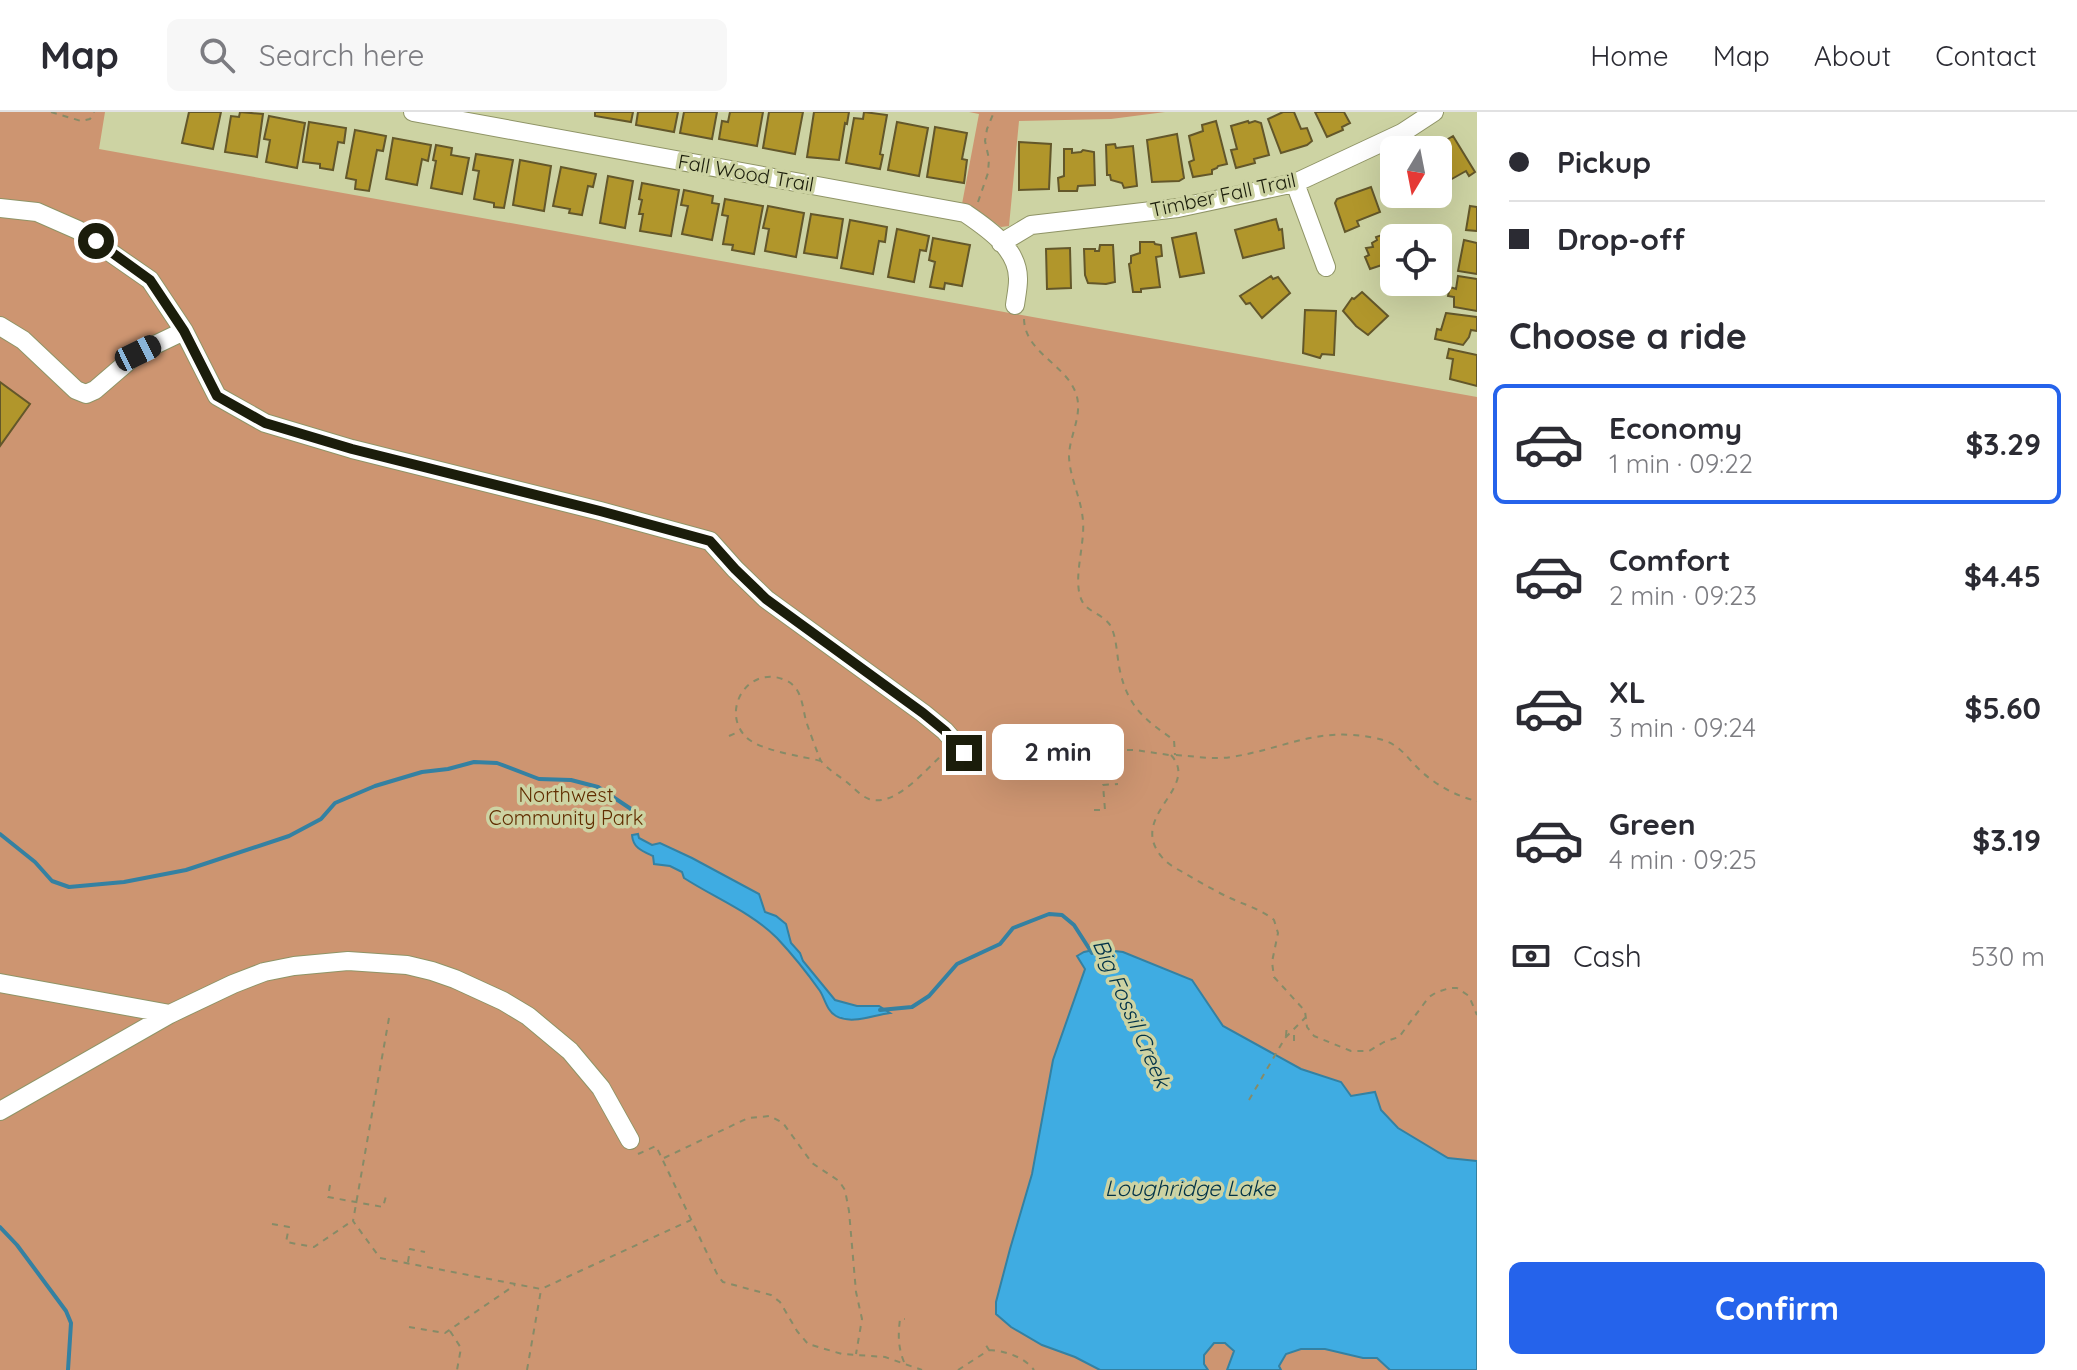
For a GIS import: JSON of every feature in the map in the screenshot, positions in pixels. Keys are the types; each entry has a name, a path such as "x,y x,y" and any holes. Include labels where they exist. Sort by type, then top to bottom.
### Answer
{"street":[{"name":"Fall Wood Trail","path":"413,112 965,213 993,232 1011,256 1019,277 1020,312"},
{"name":"Timber Fall Trail","path":"1001,243 1031,225 1178,208 1295,183 1402,133 1434,112"},
{"path":"1295,183 1326,267"},
{"path":"0,208 37,212 78,230 150,280 184,331 217,396 265,423 352,449 710,541 766,599 923,713 945,731 964,753"},
{"path":"0,326 23,340 76,390 86,394 95,390 138,353 184,331"},
{"path":"0,1111 170,1014 233,984 264,972 348,961 432,971 503,1001 528,1016 570,1051 601,1088 634,1147"},
{"path":"0,983 170,1014"}],"path":[{"path":"51,112 81,121 90,119 94,112"},
{"path":"972,218 986,182 989,159 985,141 994,112"},
{"path":"1020,312 1026,333 1040,353 1069,381 1077,399 1069,456 1083,522 1078,588 1083,603 1108,621 1113,630 1120,673 1129,700 1151,724 1174,740 1173,755 1180,774 1155,818 1153,833 1159,854 1171,866 1230,898 1257,908 1274,920 1278,933 1272,962 1274,977 1299,1003 1307,1016 1307,1027 1314,1036 1351,1051 1369,1051 1399,1037 1429,997 1443,989 1464,991 1477,1015"},
{"path":"821,761 796,688 784,680 767,676 760,677 742,690 737,712 747,739 771,749 821,761 869,799 880,801 896,796 944,753 964,753"},
{"path":"729,736 742,730"},
{"path":"1115,750 1226,758 1328,734 1371,737 1402,749 1423,773 1446,789 1477,801"},
{"path":"1094,810 1105,810 1103,785 1118,784"},
{"path":"1249,1100 1286,1037 1307,1016"},
{"path":"389,1018 353,1221 380,1258 541,1289 691,1220"},
{"path":"1286,1037 1287,1024"},
{"path":"1294,1029 1294,1041"},
{"path":"662,1159 748,1118 770,1116 783,1123 812,1163 839,1181 845,1190 856,1292 862,1319 856,1355"},
{"path":"634,1147 656,1146 723,1282 771,1295 785,1309 808,1344 842,1354 885,1357 922,1370"},
{"path":"330,1185 328,1197 383,1207 386,1196"},
{"path":"272,1224 289,1227 286,1242 314,1247 353,1221"},
{"path":"407,1264 410,1249 425,1252"},
{"path":"409,1327 445,1333 516,1284"},
{"path":"527,1370 541,1289"},
{"path":"904,1364 898,1336 900,1319 905,1319"},
{"path":"449,1330 461,1348 457,1370"},
{"path":"984,1342 989,1350"},
{"path":"958,1370 989,1350 1021,1358 1034,1370"}],"green space":[{"name":"Northwest Community Park","path":"0,112 105,112 99,149 1477,397 1477,1370 0,1370"},
{"path":"969,112 1165,112 1111,119 1019,121 1009,226 1001,227 979,211 962,204 979,114"}],"water":[{"path":"638,834 639,838 652,845 660,843 759,894 765,912 786,924 791,943 835,1000 857,1006 879,1006 890,1013 856,1020 842,1019 833,1014 820,991 777,938 744,913 684,878 682,872 670,866 654,864 653,856 634,843 632,835"},
{"name":"Loughridge Lake","path":"1098,949 1123,952 1192,980 1223,1026 1301,1069 1341,1082 1351,1096 1375,1092 1381,1110 1398,1128 1448,1158 1477,1161 1477,1370 1390,1370 1377,1358 1325,1349 1301,1349 1286,1354 1279,1366 1281,1370 1227,1370 1234,1351 1225,1343 1214,1343 1204,1355 1208,1370 1100,1370 1042,1345 996,1314 996,1302 1032,1174 1053,1060 1085,969 1077,956"}],"building":[{"path":"189,112 221,112 213,149 182,143"},
{"path":"240,112 263,114 257,157 225,152 231,116 239,117"},
{"path":"595,112 633,112 631,122 595,116"},
{"path":"638,112 678,112 674,132 636,125"},
{"path":"684,112 717,112 712,139 680,133"},
{"path":"730,112 763,112 757,146 719,139 722,121 728,122"},
{"path":"769,112 803,112 795,154 763,148"},
{"path":"814,112 849,112 839,160 807,157"},
{"path":"864,112 887,115 880,169 846,163 854,118 863,119"},
{"path":"1283,112 1294,112 1301,129 1307,128 1312,141 1281,153 1268,119"},
{"path":"1315,112 1344,112 1350,123 1327,137"},
{"path":"269,116 305,123 297,168 266,162 270,140 264,139"},
{"path":"1216,121 1227,164 1212,170 1212,174 1193,177 1189,162 1194,160 1189,136 1203,131 1202,125"},
{"path":"1248,121 1261,123 1269,155 1236,168 1231,150 1237,149 1231,126"},
{"path":"309,122 346,128 344,143 338,142 333,170 320,168 320,164 303,162"},
{"path":"897,122 928,128 919,176 888,170"},
{"path":"935,127 967,133 962,159 967,160 964,183 927,177"},
{"path":"355,130 386,136 383,151 377,150 369,191 355,189 356,180 346,178"},
{"path":"1177,134 1184,178 1152,182 1147,140"},
{"path":"1452,137 1475,172 1469,176 1466,171 1452,179"},
{"path":"393,138 431,145 428,161 422,159 417,185 386,179"},
{"path":"1019,142 1051,144 1049,189 1019,190"},
{"path":"1115,144 1116,148 1133,146 1137,186 1124,188 1122,183 1111,180 1107,175 1106,145"},
{"path":"436,145 452,148 451,155 469,158 462,194 431,188"},
{"path":"1064,149 1072,149 1072,153 1083,150 1094,152 1095,185 1078,186 1077,191 1059,191 1058,178 1064,176"},
{"path":"476,154 513,160 504,208 474,199 479,171 473,170"},
{"path":"520,160 551,166 544,211 513,205"},
{"path":"561,167 596,174 593,187 588,186 582,215 553,206"},
{"path":"608,176 633,181 625,228 600,223"},
{"path":"642,183 679,190 671,236 640,231"},
{"path":"1371,187 1380,212 1357,221 1359,226 1345,232 1335,203 1337,199"},
{"path":"684,190 713,196 712,203 719,204 712,240 682,234 688,206 681,205"},
{"path":"725,199 763,206 754,254 732,250 733,245 723,244 728,216 722,215"},
{"path":"768,206 804,213 796,257 765,251 769,229 763,228"},
{"path":"1470,206 1477,207 1477,231 1466,230"},
{"path":"811,214 843,219 837,258 804,253"},
{"path":"1276,219 1279,230 1282,229 1284,248 1243,258 1235,230"},
{"path":"850,220 887,227 885,242 879,241 873,274 841,268"},
{"path":"897,229 929,236 926,251 920,250 914,282 888,277"},
{"path":"1196,233 1204,273 1180,277 1172,238"},
{"path":"1380,236 1380,266 1370,269 1365,257 1369,255 1366,248 1373,247 1376,237"},
{"path":"933,238 970,245 962,286 945,283 944,289 930,287 935,262 929,260"},
{"path":"1464,240 1477,243 1477,274 1458,271"},
{"path":"1140,242 1161,245 1162,256 1156,257 1160,287 1133,292 1129,264 1131,256 1140,253"},
{"path":"1100,245 1113,245 1115,282 1088,283 1084,249 1099,251"},
{"path":"1070,248 1071,288 1047,289 1046,249"},
{"path":"1271,276 1273,279 1278,277 1290,293 1262,318 1240,296"},
{"path":"1458,276 1477,279 1477,311 1454,307 1454,297 1448,296 1452,296 1452,288 1456,289"},
{"path":"1362,292 1388,316 1368,335 1343,311 1352,298"},
{"path":"1305,310 1336,311 1334,355 1322,354 1320,358 1303,353"},
{"path":"1446,313 1477,317 1477,331 1471,330 1463,345 1435,339"},
{"path":"1449,349 1477,355 1477,386 1450,379 1453,359 1447,358"},
{"path":"0,382 30,404 0,446"}],"waterway":[{"name":"Big Fossil Creek","path":"0,834 35,862 52,881 69,887 124,882 186,870 289,836 321,819 335,803 375,786 422,772 474,762 497,763 539,779 571,780 598,787 631,809 633,823"},
{"name":"Big Fossil Creek","path":"880,1010 912,1007 929,996 957,964 1000,944 1013,928 1049,914 1062,915 1074,925 1092,953"},
{"path":"0,1227 66,1311 71,1323 68,1370"}],"route":[{"path":"96,241 150,280 184,331 217,396 265,423 352,449 710,541 766,599 923,713 945,731 964,753"}]}
